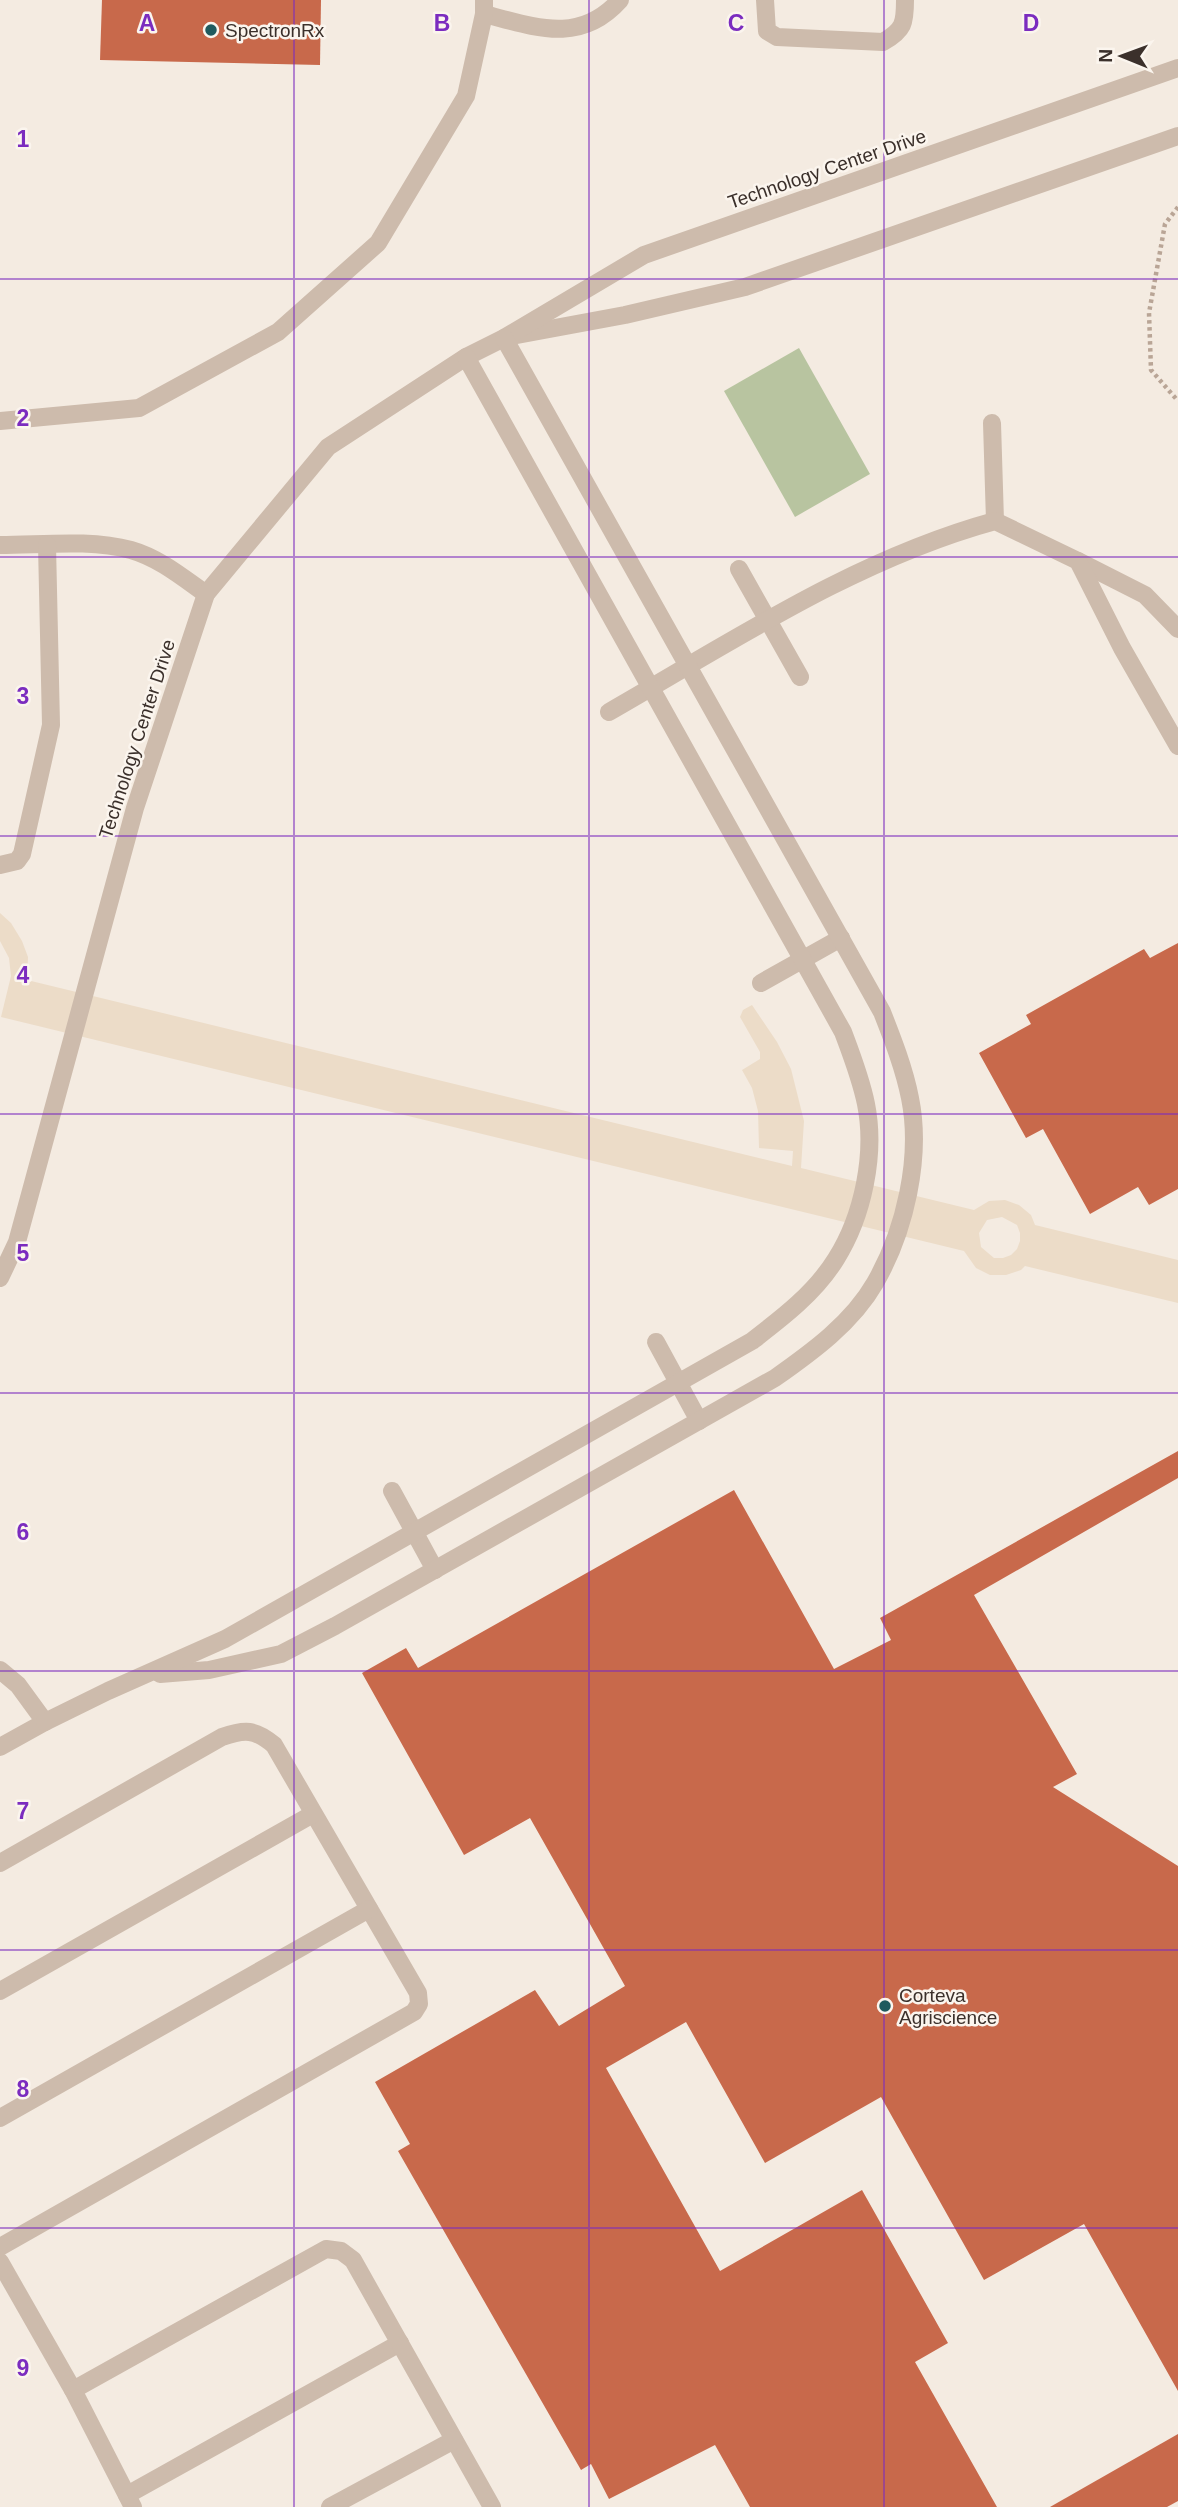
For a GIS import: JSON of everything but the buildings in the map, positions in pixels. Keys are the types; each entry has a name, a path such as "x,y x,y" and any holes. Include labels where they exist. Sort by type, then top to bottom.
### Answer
{"street":[{"path":"0,421 139,408 278,332 378,243 466,96 484,7 563,31 587,25 609,12 620,0"},
{"path":"765,0 767,31 777,37 883,42 898,33 905,18 905,0"},
{"name":"Technology Center Drive","path":"0,1278 17,1242 135,808 206,594 328,447 466,357 644,255 1178,68"},
{"name":"Technology Center Drive","path":"503,338 625,315 745,287 1178,136"},
{"path":"147,1675 209,1670 281,1654 775,1378 812,1352 844,1322 874,1284 896,1234 909,1194 914,1148 911,1100 900,1056 882,1012 503,338"},
{"path":"0,1747 108,1691 225,1639 752,1341 810,1292 836,1259 853,1224 865,1184 869,1146 866,1106 843,1032 466,357"},
{"path":"992,423 995,521"},
{"path":"609,712 768,621 883,562 946,534 995,521 1145,595 1178,629"},
{"path":"0,545 92,545 131,551 167,566 206,594"},
{"path":"0,865 17,861 22,854 51,725 47,545"},
{"path":"1078,561 1122,648 1178,746"},
{"path":"739,569 800,677"},
{"path":"761,984 841,938"},
{"path":"656,1342 699,1421"},
{"path":"392,1491 435,1570"},
{"path":"0,1670 18,1685 45,1722"},
{"path":"0,1863 222,1737 241,1730 262,1735 274,1745 418,1993 419,2004 414,2012 0,2247"},
{"path":"0,1991 313,1814"},
{"path":"0,2118 369,1909"},
{"path":"73,2390 326,2249 341,2251 353,2260 492,2507"},
{"path":"0,2262 73,2390 130,2501 400,2343"},
{"path":"330,2507 454,2440"}],"path":[{"path":"1178,207 1165,224 1149,313 1151,370 1178,401"}],"green space":[{"path":"799,348 870,474 795,517 724,391"}],"shaded area":[{"path":"0,913 11,923 22,941 28,957 27,980 792,1166 793,1151 759,1148 758,1111 752,1088 742,1070 760,1059 760,1052 740,1017 743,1010 752,1005 791,1069 804,1121 801,1168 974,1210 989,1201 1005,1200 1019,1205 1031,1215 1035,1225 1178,1260 1178,1303 1025,1266 1006,1275 990,1275 976,1268 964,1251 1,1017 11,976 9,958 0,941","holes":["1002,1217 1017,1225 1020,1241 1011,1255 994,1258 981,1247 979,1233 987,1220"]}],"place":[{"name":"SpectronRx","path":"211,30"},
{"name":"Corteva Agriscience","path":"885,2006"}]}
